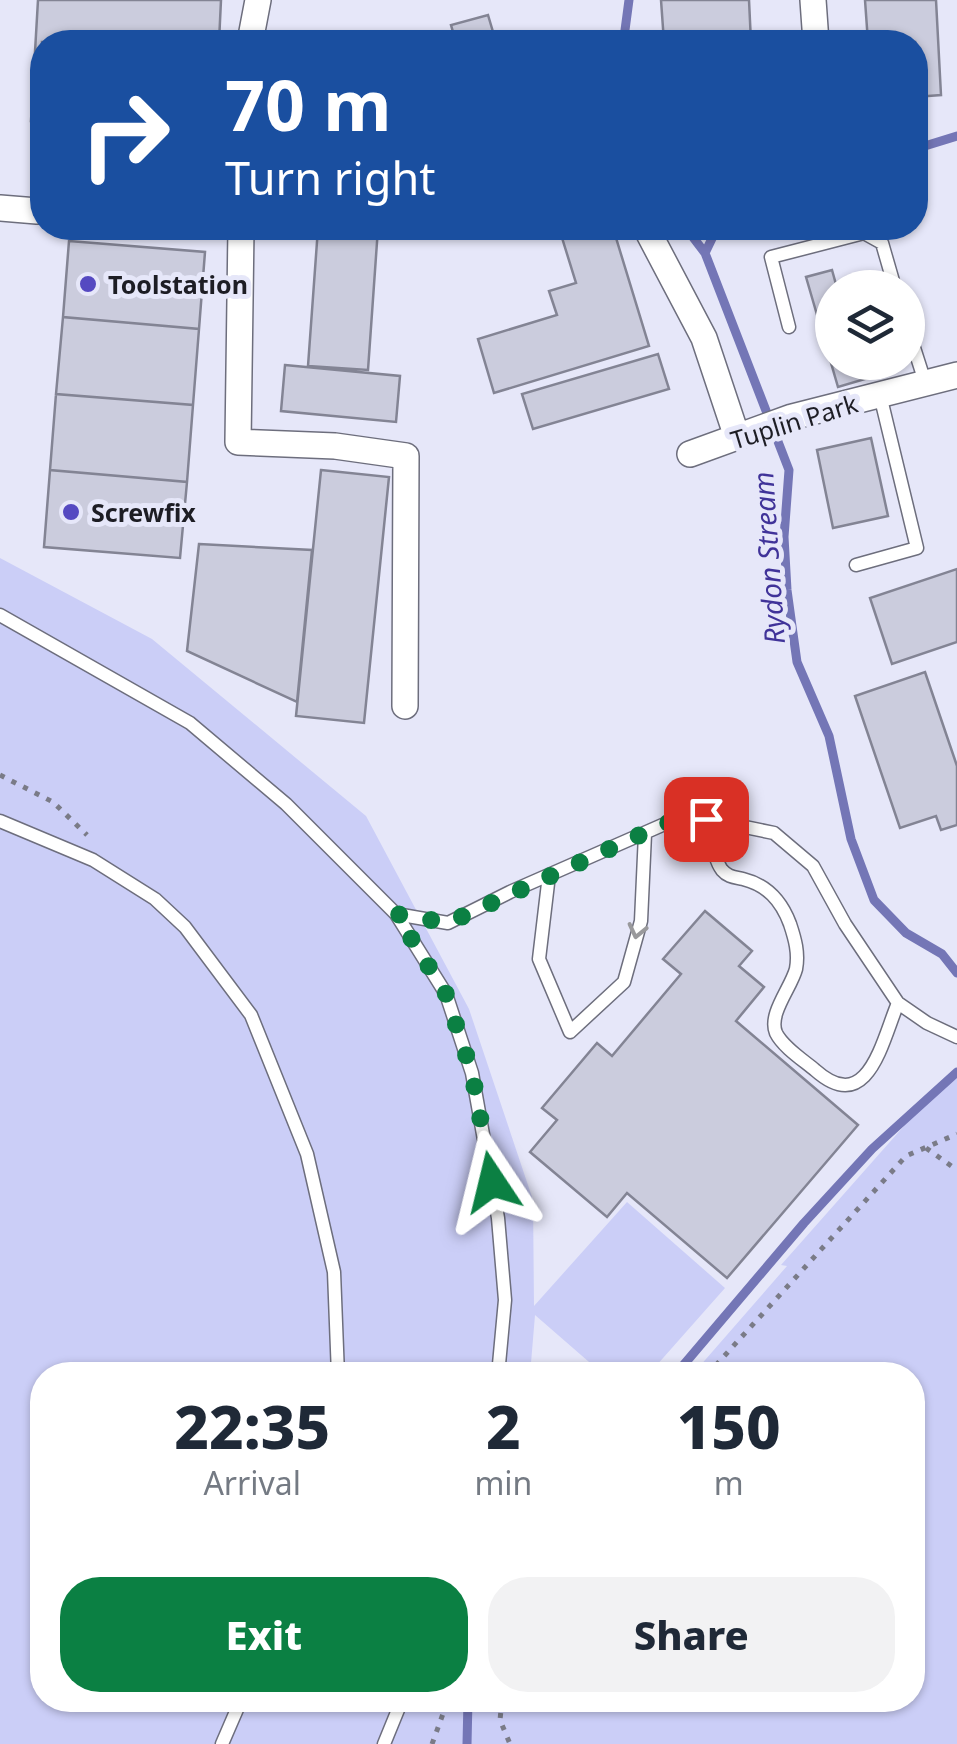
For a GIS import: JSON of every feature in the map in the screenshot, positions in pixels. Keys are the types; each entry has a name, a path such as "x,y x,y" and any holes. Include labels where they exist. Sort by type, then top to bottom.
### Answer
{"street":[{"path":"252,30 258,0"},
{"path":"812,0 815,30"},
{"path":"0,208 30,210"},
{"path":"241,240 238,442 335,446 406,456 405,706"},
{"path":"652,240 704,338 737,437"},
{"name":"Tuplin Park","path":"690,454 792,417 957,374"}],"lane":[{"path":"790,327 771,257 837,240"},
{"path":"877,240 882,243 890,270"},
{"path":"856,566 917,548 880,395"},
{"path":"0,615 190,724 286,804 396,914 446,994 472,1073 500,1234 505,1300 499,1362"},
{"path":"396,914 448,923 666,823 706,819 774,833 813,866 844,924 898,1004 953,1036"},
{"path":"706,819 719,867 729,876 762,884 777,899 798,947 796,969 773,1022 777,1036 824,1078 842,1086 856,1084 870,1072 898,1004"},
{"path":"0,822 93,860 155,900 185,928 250,1014 307,1154 334,1272 337,1362"},
{"path":"549,875 540,959 570,1032 624,982 640,921 645,834"},
{"path":"222,1744 236,1712"},
{"path":"384,1744 397,1712"}],"path":[{"path":"0,775 53,802 88,836"},
{"path":"719,1362 906,1156 957,1134"},
{"path":"926,1148 957,1170"},
{"path":"432,1744 444,1712"},
{"path":"501,1712 510,1744"}],"shaded area":[{"path":"0,558 152,639 366,816 469,1009 533,1200 534,1306 627,1202 725,1288 660,1362 589,1362 535,1315 531,1362 30,1362 30,1712 925,1712 925,1362 703,1362 787,1266 781,1265 950,1074 957,1076 957,1744 0,1744"}],"building":[{"path":"38,0 221,0 220,30 36,30"},
{"path":"661,0 749,0 750,30 663,30"},
{"path":"865,0 936,0 941,95 928,96 928,30 867,30"},
{"path":"488,15 492,30 452,30 451,25"},
{"path":"317,240 377,240 368,370 308,366"},
{"path":"563,240 617,240 649,346 494,393 478,339 557,315 549,291 576,283"},
{"path":"69,241 205,252 199,329 63,317"},
{"path":"815,275 815,308 806,277"},
{"path":"63,317 199,329 193,405 56,394"},
{"path":"658,354 669,389 533,429 522,394"},
{"path":"285,365 400,376 396,422 281,411"},
{"path":"836,380 862,380 838,387"},
{"path":"56,394 193,405 187,482 50,470"},
{"path":"871,438 888,516 833,528 817,450"},
{"path":"50,470 187,482 180,558 44,547"},
{"path":"321,470 389,477 364,723 296,716"},
{"path":"199,544 312,550 297,702 187,651"},
{"path":"957,569 957,642 892,664 870,598"},
{"path":"925,672 957,766 957,825 941,830 936,816 900,828 855,696"},
{"path":"705,911 752,951 739,966 764,987 736,1021 858,1125 727,1278 627,1193 607,1217 530,1152 557,1120 542,1108 597,1043 612,1056 681,974 663,959"}],"waterway":[{"path":"625,30 629,0"},
{"name":"Rydon Stream","path":"928,145 957,136"},
{"path":"695,240 705,253"},
{"name":"Rydon Stream","path":"711,240 705,253 789,470 784,537 797,662 829,736 851,839 874,900 906,933 942,954 957,973"},
{"name":"Rydon Stream","path":"686,1362 872,1149 957,1072"},
{"name":"Rydon Stream","path":"467,1744 468,1712"}],"place":[{"name":"Toolstation","path":"88,284"},
{"name":"Screwfix","path":"71,512"}],"route":[{"path":"492,1182 472,1073 446,994 396,914 448,923 666,823 706,819"}]}
